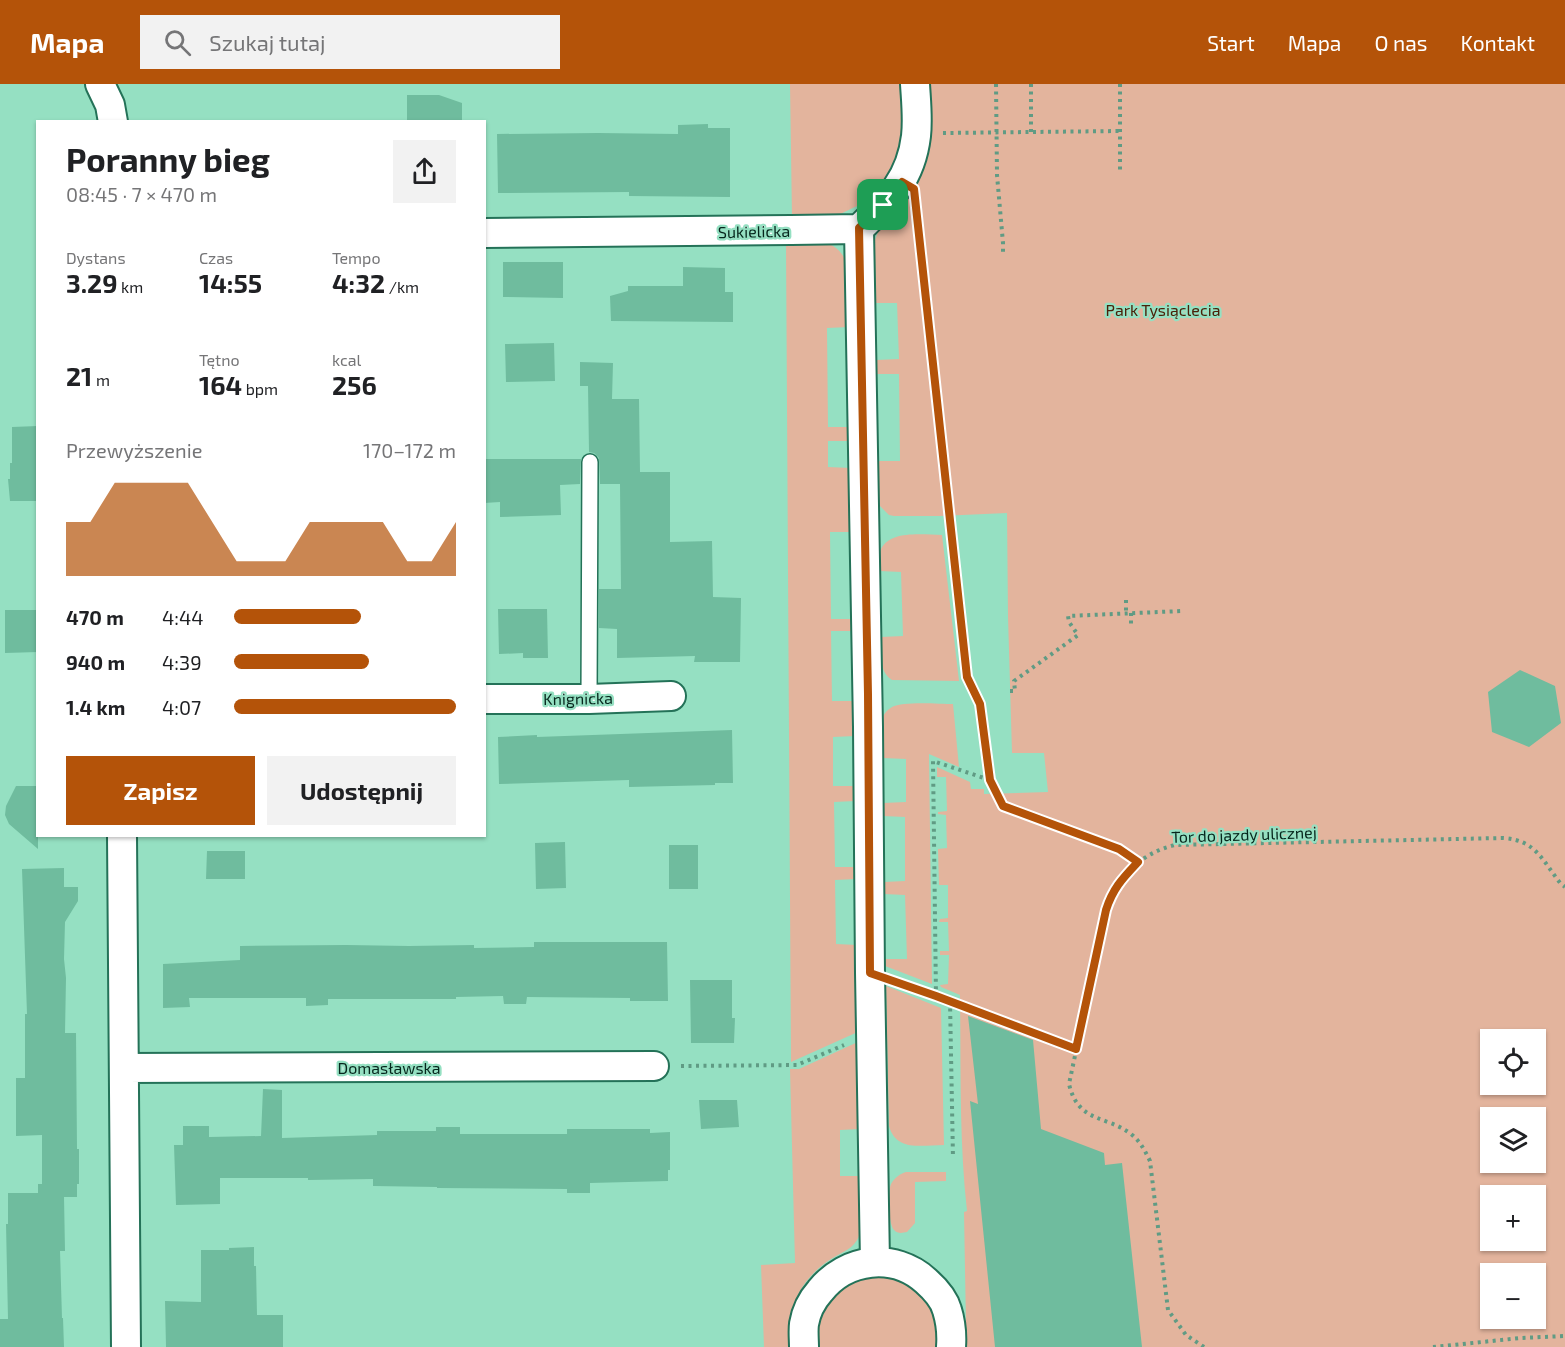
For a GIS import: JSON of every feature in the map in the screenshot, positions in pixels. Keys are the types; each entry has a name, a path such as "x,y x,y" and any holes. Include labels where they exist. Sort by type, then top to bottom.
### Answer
{"street":[{"path":"100,84 110,105 113,120"},
{"path":"875,1262 859,228 883,205 902,182 912,158 917,133 915,84"},
{"name":"Sukielicka","path":"486,233 790,231 859,228"},
{"name":"Knignicka","path":"486,699 671,696"},
{"path":"122,837 126,1347"},
{"name":"Domasławska","path":"124,1068 654,1066"},
{"path":"804,1347 804,1324 812,1300 828,1280 850,1267 875,1262 897,1264 918,1274 935,1289 947,1309 952,1331 951,1347"}],"lane":[{"path":"589,699 590,462"}],"path":[{"path":"996,84 997,175 1003,255"},
{"path":"1030,84 1031,132"},
{"path":"1120,84 1120,172"},
{"path":"917,133 1120,131"},
{"path":"902,182 914,189 967,677 980,704 990,780 1003,806 1119,849 1138,862"},
{"path":"1126,600 1131,628"},
{"path":"1010,691 1015,691 1014,681 1078,635 1069,622 1068,616 1182,611"},
{"path":"936,996 933,761 990,780"},
{"name":"Tor do jazdy ulicznej","path":"1204,1347 1186,1335 1168,1310 1150,1161 1142,1145 1121,1128 1082,1110 1072,1096 1069,1084 1106,910 1111,894 1120,881 1138,862 1164,848 1175,845 1503,837 1515,838 1528,843 1565,887"},
{"path":"870,973 1076,1049"},
{"path":"950,1002 953,1158"},
{"path":"654,1066 797,1065 871,1034"},
{"path":"1433,1347 1565,1336"}],"green space":[{"path":"790,84 903,84 906,129 896,164 872,196 834,217 792,219"},
{"name":"Park Tysiąclecia","path":"925,84 1565,84 1565,1347 965,1347 964,1212 967,1211 962,1130 960,995 940,985 948,984 949,955 940,955 940,951 949,951 948,922 939,922 940,919 948,918 948,885 939,885 938,849 947,848 946,815 938,814 938,812 947,811 946,777 937,777 937,767 970,782 971,789 984,789 984,794 1048,792 1044,753 1012,753 1007,513 894,516 889,515 878,501 877,461 900,461 899,374 876,374 876,360 899,359 897,303 875,303 875,240"},
{"path":"824,242 839,251 848,267 849,327 827,328 828,427 851,427 851,441 828,441 828,467 851,468 852,532 830,532 831,619 853,619 853,631 831,631 832,701 854,701 855,736 833,737 833,786 855,786 855,801 834,802 835,867 856,867 856,879 835,880 836,944 857,945 860,1031 791,1062 786,243"},
{"path":"916,534 942,535 959,681 892,680 884,672 882,666 881,637 903,636 901,572 880,571 880,552 890,540 898,537"},
{"path":"953,704 959,767 929,754 932,984 885,966 885,959 907,959 905,895 884,894 884,882 905,881 905,817 883,816 883,803 906,802 906,759 883,758 882,718 889,709 897,705"},
{"path":"886,986 941,1008 944,1145 919,1146 904,1143 897,1140 889,1126"},
{"path":"860,1041 861,1129 840,1130 840,1176 862,1176 859,1236 851,1247 820,1267 803,1286 790,1321 789,1347 764,1347 761,1265 795,1263 790,1069 799,1069"},
{"path":"906,1172 946,1172 946,1181 915,1182 915,1223 907,1232 900,1233 892,1227 889,1193 894,1179"},
{"path":"865,1274 905,1278 932,1306 938,1325 938,1347 817,1347 818,1318 823,1305 832,1293"}],"building":[{"path":"407,95 439,95 462,103 462,120 407,120"},
{"path":"708,124 708,128 730,128 730,197 629,196 629,192 498,193 497,134 678,134 678,125"},
{"path":"503,262 563,262 563,298 503,297"},
{"path":"683,267 725,268 725,292 733,292 733,322 611,321 610,296 628,291 628,286 683,286"},
{"path":"554,343 555,381 506,382 505,344"},
{"path":"580,362 613,363 612,399 639,399 640,472 670,472 670,542 712,541 713,597 741,598 740,662 694,662 695,656 617,658 617,629 599,628 599,589 621,589 620,484 600,484 599,458 589,452 588,386 580,386"},
{"path":"36,426 36,501 10,501 8,479 10,479 10,463 12,463 12,427"},
{"path":"486,459 581,459 580,484 560,485 561,515 500,517 500,502 486,503"},
{"path":"498,609 547,609 548,658 523,658 523,653 499,654"},
{"path":"5,610 36,610 36,652 5,653"},
{"path":"1520,670 1555,686 1561,723 1529,747 1492,732 1488,692"},
{"path":"732,730 733,783 629,787 629,780 499,784 498,737"},
{"path":"16,786 36,786 38,849 9,824 5,815 6,806"},
{"path":"565,842 566,888 536,889 535,843"},
{"path":"669,845 698,845 698,889 669,889"},
{"path":"207,851 245,851 245,879 206,879"},
{"path":"64,868 64,887 78,887 78,901 65,922 64,959 65,1033 76,1033 79,1184 77,1184 77,1197 64,1197 65,1251 60,1251 64,1347 0,1347 0,1319 8,1319 6,1224 8,1224 8,1193 38,1193 38,1184 42,1184 42,1135 16,1136 16,1078 25,1078 25,1014 27,1014 22,869"},
{"path":"534,942 667,942 668,1001 630,1001 630,998 527,997 526,1004 504,1004 503,996 456,997 456,999 328,999 328,1005 306,1006 306,998 189,998 190,1007 163,1008 163,964 240,960 240,946 474,945 474,948 534,947"},
{"path":"690,980 732,980 734,1043 691,1043"},
{"path":"968,1016 1033,1040 1041,1129 1104,1153 1105,1165 1122,1163 1142,1347 995,1347 970,1101 978,1104"},
{"path":"263,1089 282,1090 282,1138 377,1135 377,1131 436,1131 436,1127 460,1127 460,1134 567,1134 567,1129 650,1129 650,1133 670,1132 668,1181 590,1183 590,1193 567,1193 567,1189 373,1186 373,1179 220,1178 220,1204 176,1205 174,1145 183,1145 183,1126 209,1126 209,1137 261,1136"},
{"path":"699,1100 737,1100 739,1127 701,1129"},
{"path":"254,1247 257,1315 283,1315 283,1347 166,1347 165,1301 201,1302 201,1250"}],"route":[{"path":"902,182 914,189 967,677 980,704 990,780 1003,806 1119,849 1138,862 1111,894 1076,1049 870,973 868,694 859,228 883,205 902,182"}]}
